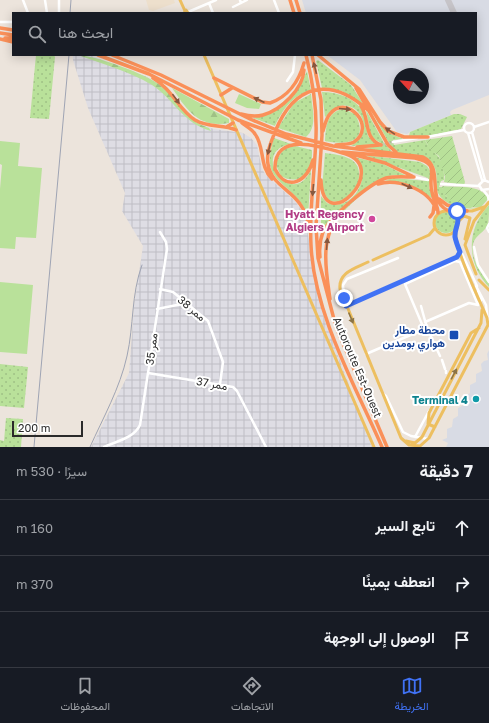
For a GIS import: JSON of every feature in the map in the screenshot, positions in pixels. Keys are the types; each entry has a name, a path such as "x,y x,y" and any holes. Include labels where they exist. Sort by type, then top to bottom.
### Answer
{"highway":[{"path":"290,0 294,12"},
{"path":"296,0 300,12"},
{"path":"0,28 12,30"},
{"path":"0,33 12,35"},
{"path":"0,38 12,38"},
{"path":"0,38 12,42"},
{"path":"101,56 149,74 237,120 254,132 259,140 266,170 280,186 299,203 306,214 311,245"},
{"path":"114,56 162,75 269,130"},
{"path":"234,112 250,116 262,116 277,108 298,87 304,74 305,56"},
{"name":"Autoroute Est-Ouest","path":"305,56 314,94 316,151 312,201 311,245 314,271 325,313 382,447"},
{"name":"Autoroute Est-Ouest","path":"312,56 321,100 322,135 316,226 317,251 331,310 341,339 387,447"},
{"path":"319,56 324,62 352,82 364,96 380,122 388,131 404,137 428,137"},
{"path":"121,63 161,83 194,119 216,127 228,126 233,123"},
{"path":"214,78 262,102 270,103 288,91 297,82 304,63"},
{"path":"352,82 388,145 393,151 415,157 426,162 432,170 433,175 431,190 437,205 438,214"},
{"path":"222,95 232,88"},
{"path":"280,186 271,174 268,165 268,152 278,125 285,112 295,100 304,94 317,90 329,89 341,92 357,101 368,110"},
{"path":"347,148 381,145 375,142 370,136 365,111 357,101"},
{"path":"322,135 328,117 334,110 347,108 357,113 362,124 359,137 351,144 333,146"},
{"path":"237,120 308,145 354,158 361,169 360,179 357,186 345,200 334,204 323,196 321,162"},
{"path":"228,126 236,130"},
{"path":"286,136 333,146 399,153"},
{"path":"308,145 287,146 278,151 275,158 275,169 282,178 294,182 304,178 311,169 316,151"},
{"path":"333,151 426,158 433,165 435,173 434,184 439,203 447,210"},
{"path":"344,152 386,163 414,177"},
{"path":"322,274 320,250 322,235 336,215 356,198 386,178 414,177"},
{"path":"370,188 383,182 398,183 424,195 433,203 438,214"},
{"path":"436,192 443,203 467,211"},
{"path":"331,310 325,272 327,239 334,222 356,198"},
{"path":"430,217 434,211 433,203"}],"main road":[{"path":"180,0 185,12"},
{"path":"204,56 374,447"},
{"path":"465,245 472,225 489,202"},
{"path":"456,231 451,234 444,235 439,232 435,228 434,221 438,214 447,210 467,211 484,207"},
{"path":"452,211 456,214 459,221"},
{"path":"368,262 347,273 341,278 340,286 346,306 402,439 411,446 420,446 428,440 487,327 488,320 456,241 456,231 459,221 466,215 470,220 465,245 476,274"},
{"path":"373,260 429,235 435,228"},
{"path":"480,280 489,290"},
{"path":"402,439 409,443 418,441 428,424 429,412 471,332 479,328 483,316 480,300"},
{"path":"428,424 435,427"}],"street":[{"path":"23,0 28,12"},
{"path":"45,0 47,12"},
{"path":"59,0 59,12"},
{"path":"185,12 216,0"},
{"path":"233,7 240,2 247,0"},
{"path":"274,0 279,12"},
{"path":"209,3 213,12"},
{"path":"0,22 12,22"},
{"path":"287,81 293,72 295,56"},
{"path":"484,180 472,132 474,128 489,122"},
{"path":"464,130 464,126 468,123 472,124 474,128"},
{"path":"393,142 464,130 468,133 484,180 489,182"},
{"path":"468,133 472,132"},
{"path":"414,177 428,180"},
{"path":"479,186 484,180"},
{"path":"441,184 479,186 488,196 489,202"},
{"path":"484,191 489,189"},
{"path":"489,224 487,228 489,232"},
{"name":"ممر 35","path":"104,447 137,431 140,424 167,249 166,242 160,232"},
{"path":"382,393 386,396 401,430 406,434 415,437 426,439 431,436 489,321 488,310 456,241"},
{"path":"474,247 478,265 489,282"},
{"path":"346,306 456,258 460,252"},
{"path":"344,300 343,285 346,280 398,258"},
{"path":"424,329 405,284 455,261 460,262 478,305"},
{"path":"476,286 481,299 478,305"},
{"name":"ممر 38","path":"160,288 173,292 208,321 223,362 220,384"},
{"path":"157,310 187,303"},
{"path":"425,322 469,303 478,305"},
{"path":"421,306 427,328 440,356"},
{"path":"366,354 427,328"},
{"path":"415,437 444,382 446,372 442,360"},
{"name":"ممر 37","path":"148,373 233,387 237,391 266,447"}],"shaded area":[{"path":"146,0 174,0 175,3 153,11 149,10"},
{"path":"302,0 489,0 489,95 452,110 450,112 451,115 407,134 397,132 360,80 328,56 477,56 477,12 306,12"},
{"path":"73,56 92,56 147,77 166,88 196,123 214,129 243,133 251,138 257,145 262,169 266,175 295,201 305,215 315,280 324,317 372,447 91,447 129,373 134,307 143,246 122,211 125,193 88,108"},
{"name":"Terminal 4","path":"489,350 489,447 446,447 448,443 442,440 447,438 447,429 452,427 453,419 458,416 458,408 464,405 464,397 470,393 470,385 476,382 476,374 482,371 481,364 488,360 487,354"}],"green space":[{"path":"36,56 54,56 49,119 30,118"},
{"path":"81,56 96,58 134,71 155,82 167,92 193,120 200,125 209,128 211,131 201,127 185,117 160,91 152,85 125,72"},
{"path":"318,60 351,85 364,105 342,91 322,88 316,61"},
{"path":"307,71 311,90 298,96 289,104 281,114 275,126 253,118 272,113 300,86"},
{"path":"172,88 229,119 229,123 209,123 195,116 183,104"},
{"path":"322,92 334,93 346,97 356,103 364,112 368,136 376,144 351,146 361,137 362,134 364,126 361,116 350,107 340,106 335,108 325,117"},
{"path":"239,94 261,104 259,109 247,108 235,103"},
{"path":"311,94 313,122 310,133 306,137 278,128 294,103"},
{"path":"369,106 391,134 403,139 393,140 394,145 425,140 442,163 444,180 441,181 439,187 442,187 446,196 473,208 458,207 441,198 437,189 436,171 432,163 398,153 391,147"},
{"path":"343,109 355,114 360,130 358,136 349,142 342,143 325,141 330,117 333,113"},
{"path":"366,110 384,143 393,153 365,148 382,146 381,143 371,137"},
{"path":"454,114 460,114 467,117 461,129 427,136 409,136 410,132"},
{"path":"452,136 465,182 464,185 444,182 445,177 439,156 430,149 425,140"},
{"path":"274,138 291,144 279,149 273,157 273,166 278,175 285,182 294,184 303,181 311,170 308,217 301,203 294,194 280,182 272,170 270,162"},
{"path":"0,141 20,143 18,166 42,168 36,238 16,237 15,249 0,248 0,189 2,165 0,164"},
{"path":"295,146 312,150 310,169 304,176 293,180 281,176 275,163 284,148"},
{"path":"325,153 350,159 357,166 359,171 357,186 354,191 349,197 340,202 329,201 322,189"},
{"path":"364,155 420,162 427,166 431,172 429,188 434,199 403,184 384,181 393,178 427,181 428,178"},
{"path":"354,157 383,164 405,175 393,175 374,182 321,233 321,196 327,203 336,205 345,203 352,198 358,190 362,173 360,165"},
{"path":"442,186 474,188 480,190 488,199 481,207 470,207 451,200 443,192"},
{"path":"489,205 488,224 473,243 473,255 478,268 489,283 489,287 481,278 476,267 473,257 472,246 476,225 481,214"},
{"path":"446,211 454,214 457,222 454,230 446,233 438,230 435,222 438,214"},
{"path":"0,282 33,285 27,354 0,352"},
{"path":"0,364 28,367 24,408 0,406"},
{"path":"6,418 23,419 21,447 0,447 0,440 4,441"}],"taxiway":[{"path":"448,0 454,12"}],"tunnel":[{"path":"381,145 393,142"}],"railway":[{"path":"70,12 71,0"},
{"path":"34,447 69,56"},
{"path":"90,447 111,403 124,368 129,344 138,276 142,265"}],"place":[{"name":"Hyatt Regency Algiers Airport","path":"372,219"},
{"name":"محطة مطار هواري بومدين","path":"454,335"},
{"name":"Terminal 4","path":"476,399"}],"route":[{"path":"344,298 346,306 457,257 460,252 455,236 459,221 456,214 452,211 457,211"}]}
